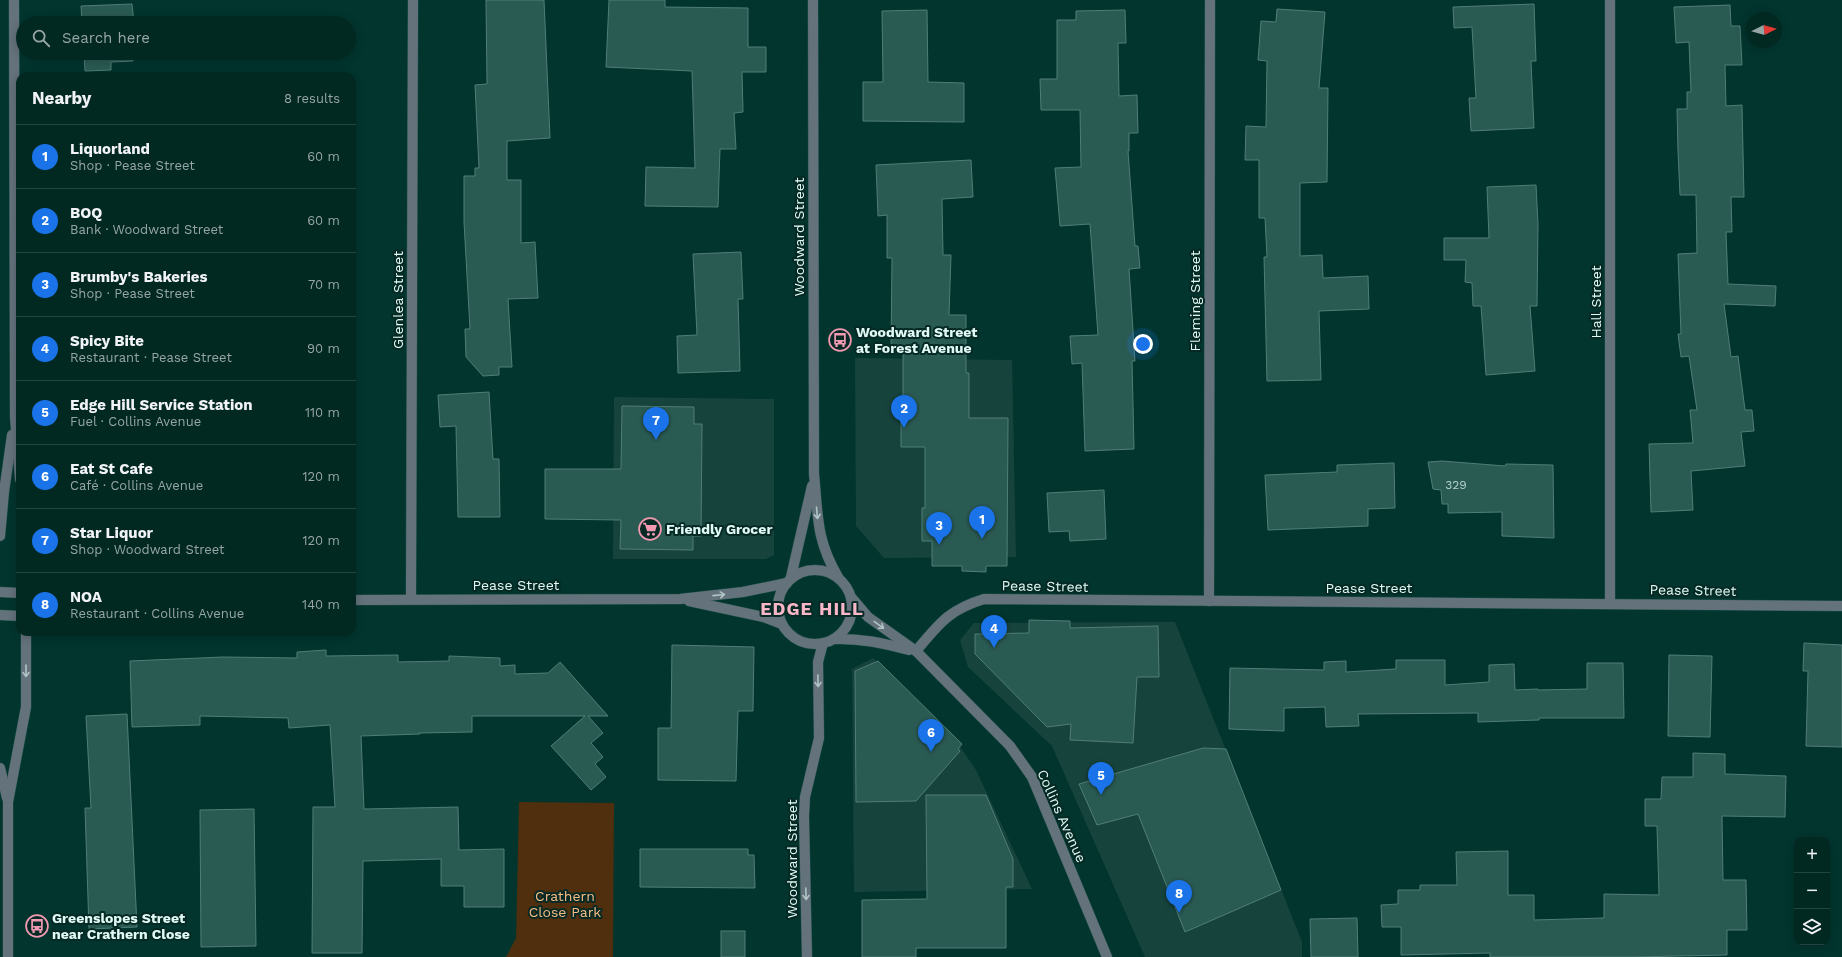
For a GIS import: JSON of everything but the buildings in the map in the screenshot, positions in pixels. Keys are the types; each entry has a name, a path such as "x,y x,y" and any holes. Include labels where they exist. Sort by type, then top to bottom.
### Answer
{"street":[{"path":"14,0 16,429"},
{"name":"Glenlea Street","path":"411,599 413,0"},
{"name":"Woodward Street","path":"813,0 814,474 819,530 828,561 838,577"},
{"name":"Fleming Street","path":"1209,601 1210,0"},
{"name":"Hall Street","path":"1610,0 1610,603"},
{"path":"0,536 4,492 15,417"},
{"name":"Woodward Street","path":"789,580 814,474"},
{"path":"834,639 844,631 850,621 852,609 851,597 847,586 838,577 828,571 815,569 802,571 789,580 783,587 779,599 778,612 782,624 790,634 800,641 811,644 823,643 834,639 858,638 874,640 916,651"},
{"name":"Pease Street","path":"356,600 680,599 743,592 789,580"},
{"path":"0,592 16,593"},
{"name":"Collins Avenue","path":"851,597 868,617 916,651 1010,746 1032,777 1107,957"},
{"name":"Pease Street","path":"680,599 764,617 782,624"},
{"name":"Pease Street","path":"916,651 940,622 951,613 964,605 984,599 1842,606"},
{"path":"0,616 16,616"},
{"path":"8,957 8,802 26,707 26,636"},
{"name":"Woodward Street","path":"807,957 804,816 805,797 819,738 818,662 823,643"},
{"path":"0,768 8,802"}],"shaded area":[{"path":"855,358 1012,360 1016,557 884,558 856,526"},
{"path":"614,397 774,399 774,555 766,559 613,559"},
{"path":"1175,622 1302,942 1302,957 1145,957 1052,746 968,667 960,640 974,623"},
{"path":"873,658 959,745 976,770 1032,889 854,892 852,669"}],"green space":[{"name":"Crathern Close Park","path":"519,802 614,803 613,957 506,957 516,938"}],"place":[{"name":"Woodward Street at Forest Avenue","path":"840,340"},
{"name":"BOQ","path":"904,428"},
{"name":"Star Liquor","path":"656,440"},
{"name":"Friendly Grocer","path":"650,529"},
{"name":"Liquorland","path":"982,539"},
{"name":"Brumby's Bakeries","path":"939,545"},
{"name":"Spicy Bite","path":"994,648"},
{"name":"Eat St Cafe","path":"931,752"},
{"name":"Edge Hill Service Station","path":"1101,795"},
{"name":"NOA","path":"1179,913"},
{"name":"Greenslopes Street near Crathern Close","path":"37,926"}],"district":[{"name":"EDGE HILL","path":"812,608"}]}
